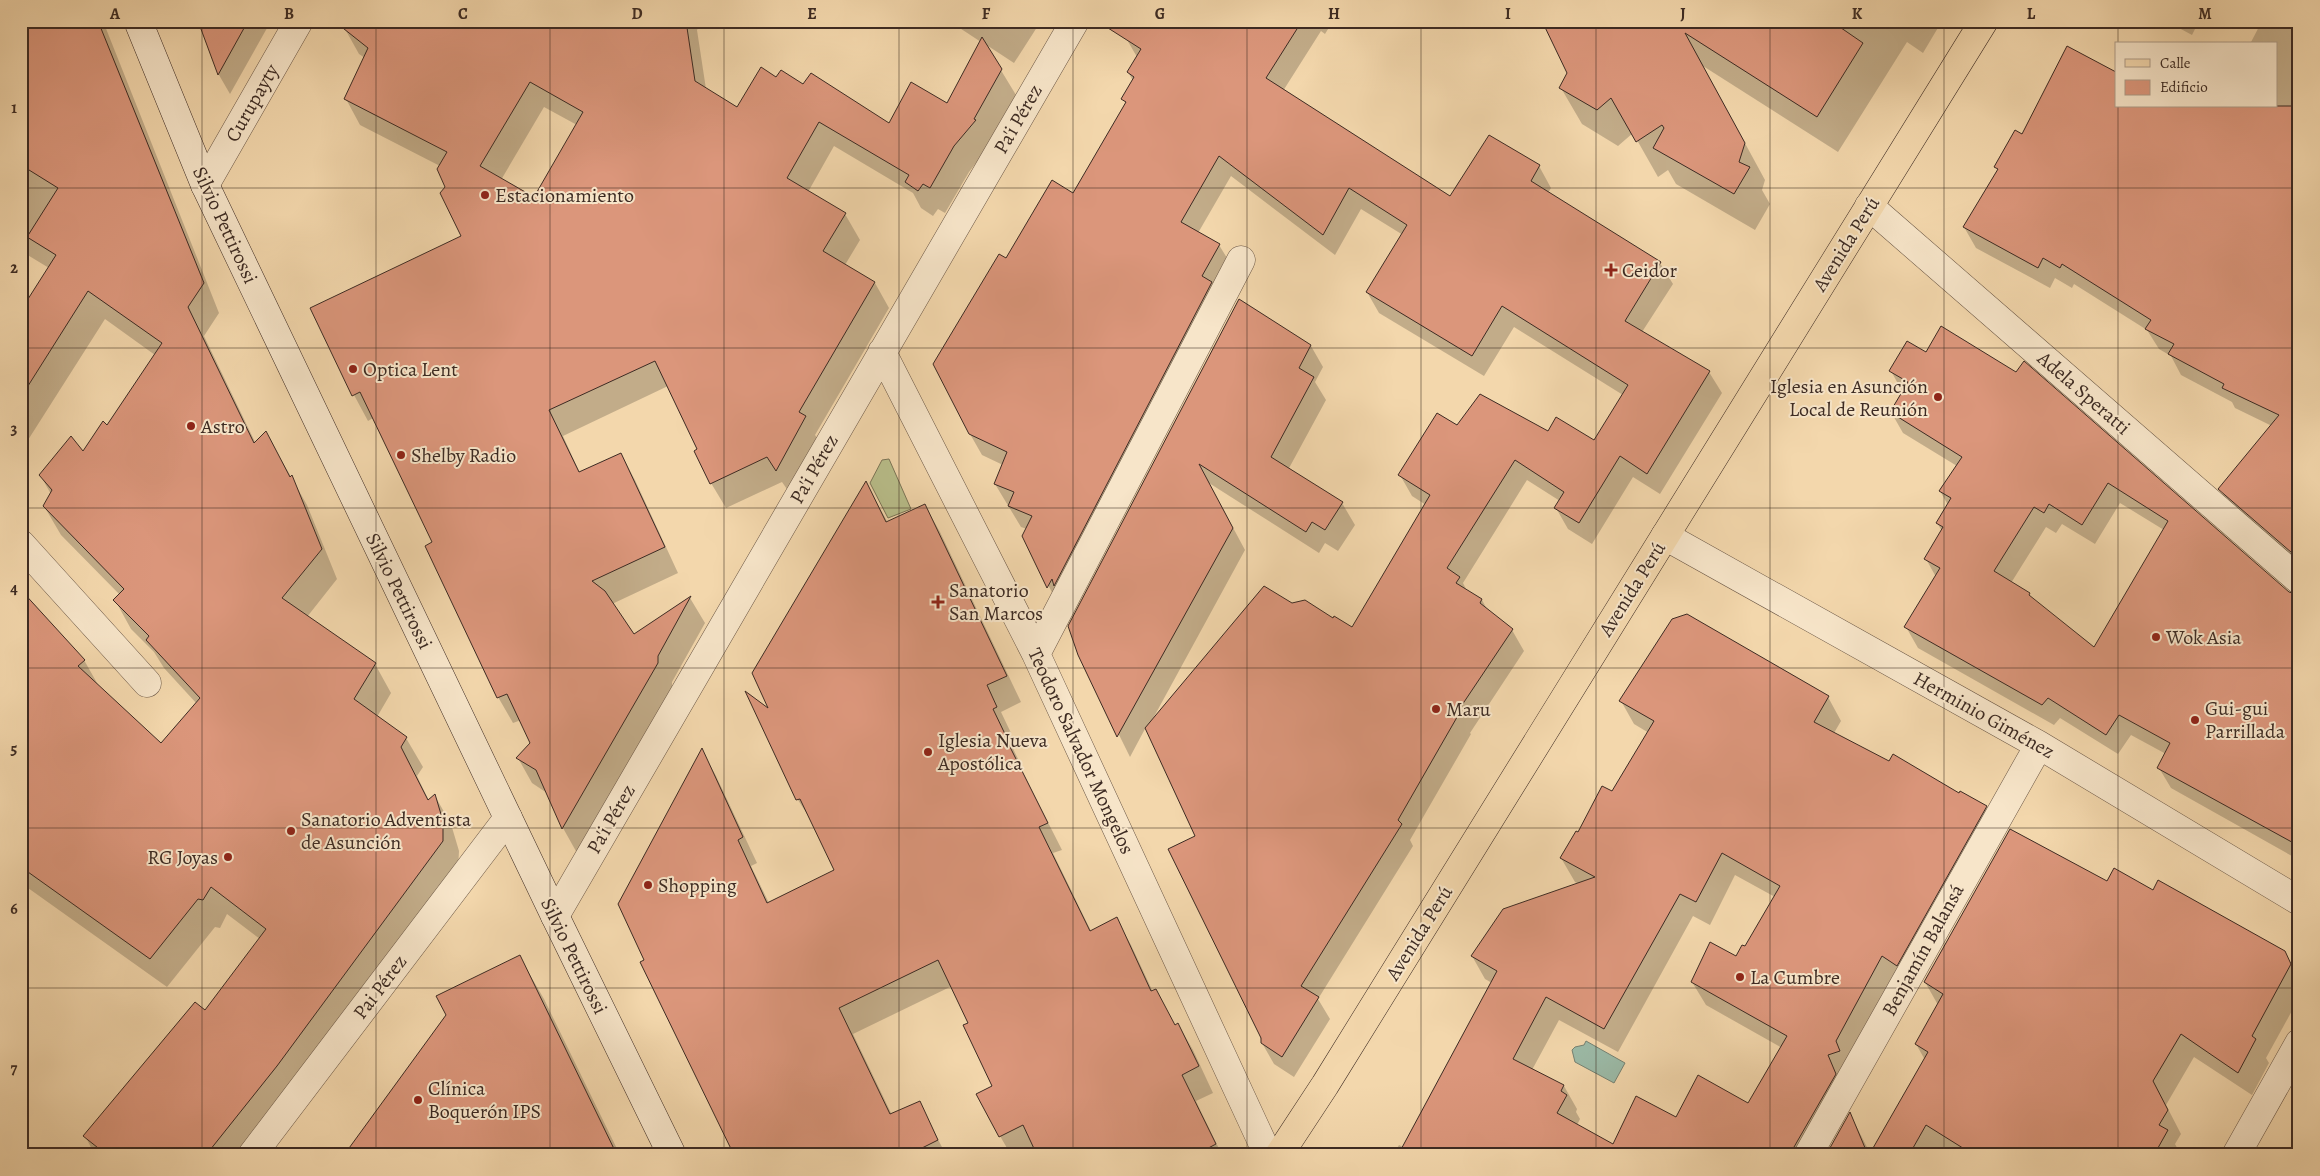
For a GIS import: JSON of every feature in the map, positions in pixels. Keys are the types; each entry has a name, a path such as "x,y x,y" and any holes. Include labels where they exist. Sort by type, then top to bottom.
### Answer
{"main road":[{"name":"Avenida Perú","path":"1279,1155 1330,1076 1984,21"}],"street":[{"name":"Silvio Pettirossi","path":"138,21 205,186 555,916 672,1155"},
{"name":"Curupayty","path":"205,186 299,21"},
{"name":"Pa'i Pérez","path":"555,916 1075,21"},
{"name":"Adela Speratti","path":"1869,206 2299,580"},
{"path":"1036,654 1241,260"},
{"name":"Teodoro Salvador Mongelos","path":"882,352 1036,654 1268,1155"},
{"name":"Herminio Giménez","path":"1665,536 2039,745 2299,901"},
{"path":"21,544 147,683"},
{"name":"Benjamín Balansá","path":"1808,1155 2039,745"},
{"name":"Pai Pérez","path":"252,1155 508,818"},
{"path":"2236,1155 2299,1043"}],"green space":[{"path":"889,459 911,509 888,518 870,483 882,460"}],"shaded area":[{"path":"1586,1041 1625,1063 1614,1083 1575,1062 1572,1050 1575,1047 1584,1045"}],"building":[{"path":"21,21 98,21 204,283 188,307 254,443 266,431 290,477 292,475 322,549 282,598 376,663 354,699 407,737 401,747 428,800 435,794 443,821 443,841 277,1066 206,1155 107,1155 83,1136 195,1002 205,1010 266,929 211,887 203,900 198,899 150,959 21,867 21,590 85,660 78,666 161,743 200,698 146,640 149,636 113,600 124,589 43,506 52,490 39,475 71,436 83,451 103,421 107,425 162,343 88,291 21,397 21,310 56,255 27,237 58,188 21,165"},
{"path":"198,21 248,21 218,75"},
{"path":"334,21 686,21 695,81 737,107 761,67 776,77 781,70 803,84 811,73 889,123 911,82 947,103 982,37 1002,69 974,119 976,120 954,146 930,188 923,184 918,191 905,182 909,175 819,122 787,178 846,213 823,251 875,282 799,412 806,416 776,471 767,457 710,484 694,451 697,449 655,361 549,410 579,472 621,453 665,547 592,581 605,591 634,634 691,596 658,656 658,663 562,829 536,770 516,758 530,743 507,694 497,698 425,546 432,542 360,392 352,396 310,308 461,236 440,193 445,187 437,169 447,152 344,99 368,48","holes":["530,82 583,112 534,197 480,166"]},
{"path":"1097,21 1302,21 1266,78 1450,196 1489,135 1540,165 1531,181 1661,262 1625,321 1710,371 1647,474 1620,456 1579,523 1554,508 1564,492 1515,460 1447,568 1460,577 1456,583 1482,599 1480,603 1513,629 1458,711 1460,712 1398,820 1402,824 1301,986 1319,997 1282,1057 1261,1043 1261,1038 1168,849 1195,836 1145,728 1264,586 1292,603 1305,600 1333,618 1334,616 1352,627 1430,495 1398,475 1437,413 1457,425 1480,394 1548,431 1556,417 1594,440 1628,385 1502,306 1472,356 1366,292 1407,225 1349,188 1323,235 1219,156 1181,222 1220,244 1202,276 1212,282 1054,586 1052,579 1047,588 1022,536 1032,516 1008,506 1014,492 994,484 1007,452 969,434 933,364 999,254 1006,258 1052,180 1073,193 1126,102 1121,99 1134,77 1127,72 1141,49"},
{"path":"1542,21 1831,21 1863,43 1817,117 1685,33 1745,143 1739,162 1750,167 1734,194 1653,148 1664,128 1662,125 1636,142 1611,98 1597,110 1559,88 1567,73"},
{"path":"2067,46 2115,71 2115,108 2278,108 2278,106 2299,106 2299,559 2218,489 2279,415 2222,388 2224,384 2168,354 2174,344 2145,329 2151,320 2062,264 2060,268 2043,258 2038,268 1963,227 1998,169 1994,167 2015,130 2022,134"},
{"path":"1239,299 1311,345 1299,368 1314,377 1271,457 1343,502 1325,530 1312,522 1306,532 1199,464 1233,528 1117,737 1078,655 1068,626"},
{"path":"1941,326 2016,372 2024,361 2289,592 2299,595 2299,846 2157,768 2170,743 2119,715 2106,735 2048,698 2042,705 1904,627 1940,568 1924,559 1943,527 1936,523 1951,498 1939,491 1962,457 1890,412 1908,382 1889,371 1907,341 1926,352","holes":["2108,483 2168,521 2094,647 2029,595 2030,593 1994,571 2034,507 2044,513 2049,504 2082,525"]},
{"path":"866,481 886,522 925,504 1007,676 987,685 997,707 993,709 1004,735 1048,823 1039,827 1090,931 1117,917 1151,991 1156,989 1175,1025 1178,1023 1199,1066 1182,1075 1216,1144 1195,1155 1037,1155 1023,1125 999,1137 976,1094 992,1086 963,1025 968,1023 938,960 839,1008 890,1114 920,1101 938,1140 908,1155 734,1155 640,962 644,960 618,904 702,748 743,837 738,840 767,903 834,870 800,799 796,800 745,691 768,708 752,673"},
{"path":"1687,614 1829,696 1814,722 1889,761 1893,754 1959,793 1960,791 1987,806 1897,966 1882,956 1836,1041 1840,1051 1828,1055 1836,1074 1794,1147 1792,1155 1398,1155 1497,971 1471,956 1503,909 1595,877 1560,858 1576,831 1578,832 1602,786 1612,791 1654,721 1619,701 1672,619","holes":["1722,853 1780,886 1745,946 1742,945 1736,956 1710,942 1691,982 1787,1036 1748,1103 1698,1075 1676,1117 1636,1096 1613,1144 1557,1113 1567,1095 1561,1091 1564,1085 1513,1059 1546,997 1604,1029 1680,894 1696,902"]},
{"path":"2010,829 2107,881 2114,868 2153,890 2158,880 2285,951 2291,964 2252,1036 2256,1039 2238,1073 2181,1034 2153,1081 2168,1110 2159,1125 2168,1130 2154,1155 1974,1155 1926,1125 1909,1155 1869,1155 1928,1052 1915,1044 1943,994 1924,982"},
{"path":"520,955 617,1155 344,1155 446,1015 436,996"},
{"path":"1850,1112 1868,1155 1826,1155"}],"place":[{"name":"Estacionamiento","path":"485,195"},
{"name":"Ceidor","path":"1611,270"},
{"name":"Optica Lent","path":"353,369"},
{"name":"Iglesia en Asunción Local de Reunión","path":"1938,397"},
{"name":"Astro","path":"191,426"},
{"name":"Shelby Radio","path":"401,455"},
{"name":"Sanatorio San Marcos","path":"938,602"},
{"name":"Wok Asia","path":"2156,637"},
{"name":"Maru","path":"1436,709"},
{"name":"Gui-gui Parrillada","path":"2195,720"},
{"name":"Iglesia Nueva Apostólica","path":"928,752"},
{"name":"Sanatorio Adventista de Asunción","path":"291,831"},
{"name":"RG Joyas","path":"228,857"},
{"name":"Shopping","path":"648,885"},
{"name":"La Cumbre","path":"1740,977"},
{"name":"Clínica Boquerón IPS","path":"418,1100"}]}
